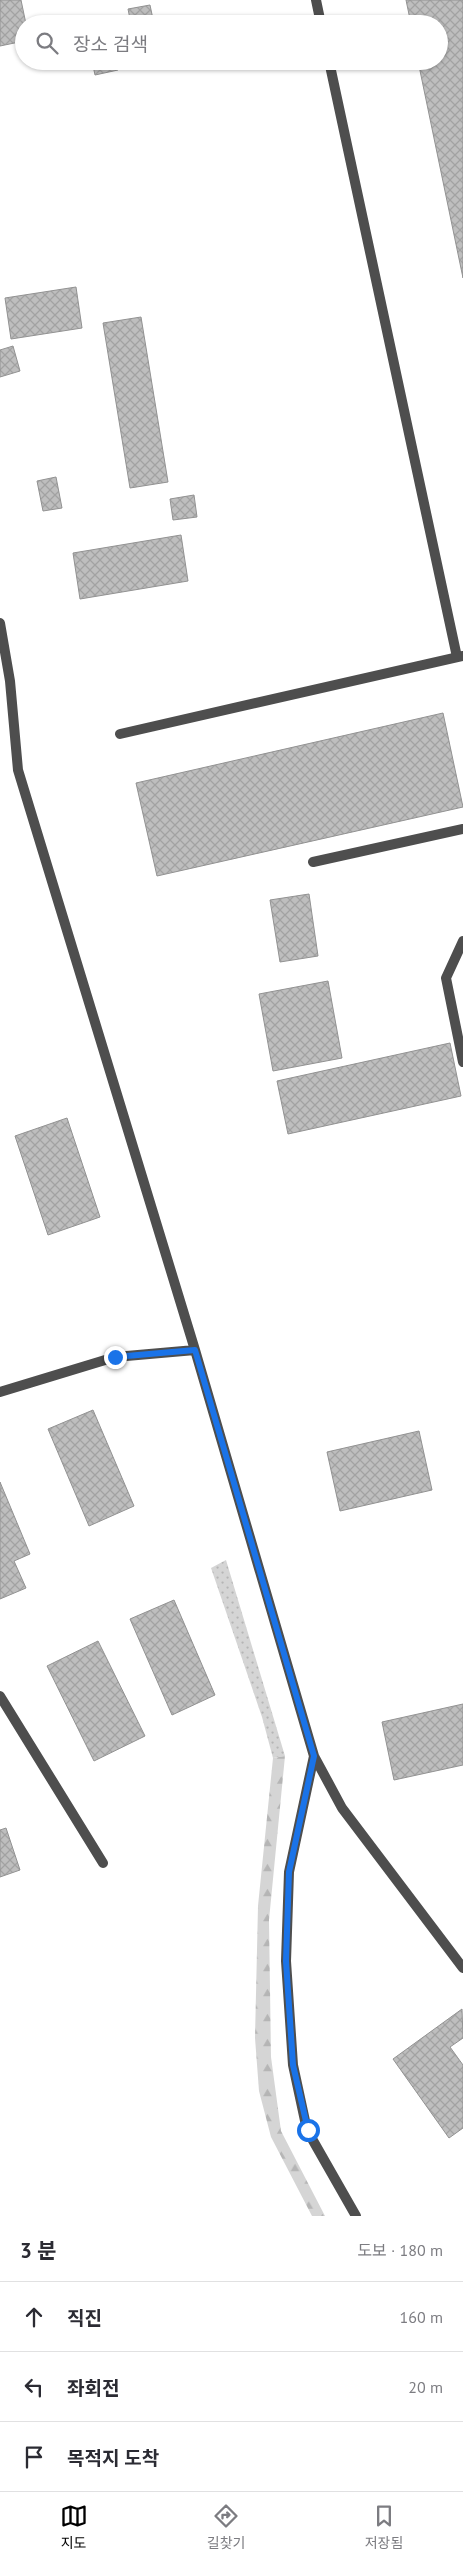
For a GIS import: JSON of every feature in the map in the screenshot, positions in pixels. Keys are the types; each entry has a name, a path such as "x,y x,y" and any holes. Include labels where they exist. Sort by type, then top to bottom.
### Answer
{"street":[{"path":"316,0 319,15"},
{"path":"120,734 460,656 331,70"},
{"path":"0,623 10,681 18,770 195,1350 314,1756 342,1808 463,1968"},
{"path":"313,862 463,829"},
{"path":"463,942 446,978 463,1062"},
{"path":"0,1392 115,1357 195,1350"},
{"path":"0,1696 103,1863"},
{"path":"314,1756 289,1872 286,1961 293,2065 308,2130 356,2216"}],"green space":[{"path":"226,1560 285,1756 273,1758 262,1717 211,1568"},
{"path":"285,1756 269,1920 271,2057 281,2131 325,2216 312,2216 271,2137 259,2091 255,2038 258,1906 273,1758"}],"building":[{"path":"0,0 21,0 24,15 15,15 15,43 0,46"},
{"path":"406,0 463,0 463,278 420,70 448,70 448,15 409,15"},
{"path":"150,5 152,15 129,15 128,9"},
{"path":"94,70 118,70 95,75"},
{"path":"76,287 82,328 11,339 5,298"},
{"path":"141,317 168,482 130,488 103,323"},
{"path":"13,346 20,371 0,377 0,350"},
{"path":"56,477 62,508 43,511 37,481"},
{"path":"194,495 197,517 173,520 170,499"},
{"path":"181,535 188,581 80,599 73,553"},
{"path":"443,713 463,807 157,876 136,783"},
{"path":"309,894 318,956 280,962 270,900"},
{"path":"328,981 342,1058 273,1071 259,994"},
{"path":"450,1043 461,1096 288,1134 277,1081"},
{"path":"67,1118 100,1217 48,1235 15,1136"},
{"path":"93,1410 134,1506 89,1526 48,1429"},
{"path":"419,1431 432,1490 340,1511 327,1452"},
{"path":"0,1482 30,1554 14,1561 26,1588 0,1599"},
{"path":"174,1600 215,1695 172,1715 130,1619"},
{"path":"98,1641 145,1736 94,1761 47,1666"},
{"path":"463,1704 463,1765 394,1780 382,1722"},
{"path":"6,1828 20,1870 0,1877 0,1830"},
{"path":"462,2009 463,2038 450,2047 463,2065 463,2128 449,2138 393,2059"}],"route":[{"path":"115,1357 195,1350 314,1756 289,1872 286,1961 293,2065 308,2130"}]}
